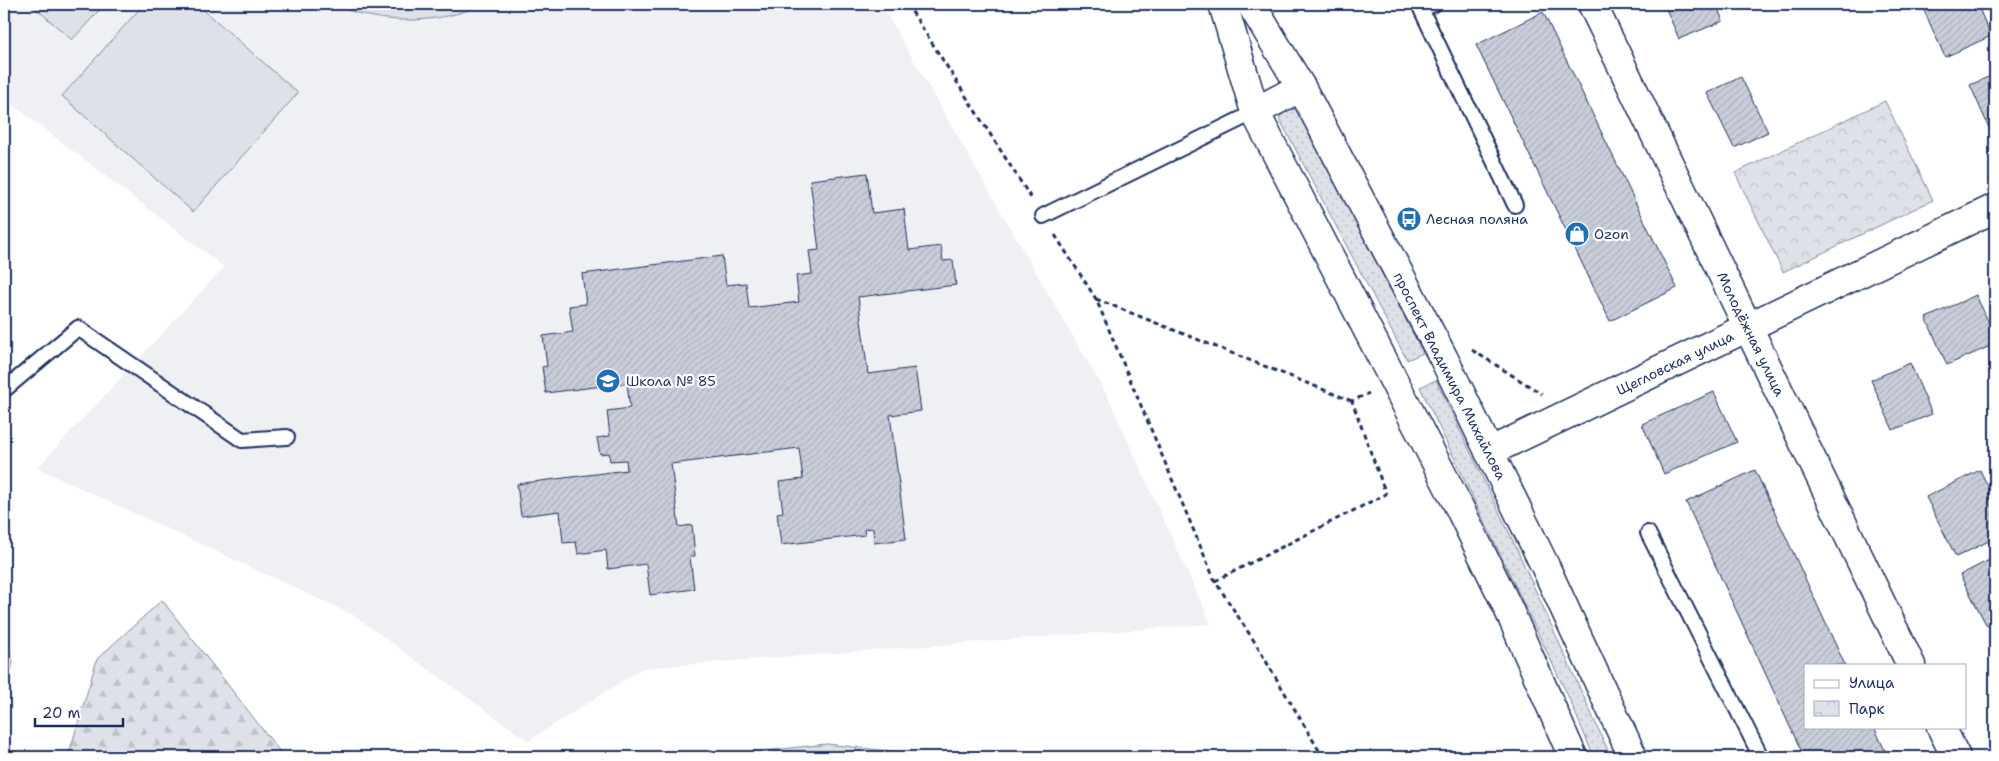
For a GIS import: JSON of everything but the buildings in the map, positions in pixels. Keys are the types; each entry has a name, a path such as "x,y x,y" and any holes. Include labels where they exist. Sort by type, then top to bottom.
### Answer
{"main road":[{"path":"1223,4 1254,112 1395,381 1504,599 1573,757"},
{"name":"проспект Владимира Михайлова","path":"1251,4 1301,87 1443,357 1545,566 1633,757"},
{"name":"Молодёжная улица","path":"1592,4 1911,664"},
{"path":"1254,112 1301,87"},
{"name":"Щегловская улица","path":"1489,452 1995,208"},
{"path":"1942,728 1956,757"}],"lane":[{"path":"1434,4 1421,9 1515,205"},
{"path":"1043,216 1254,112"},
{"path":"4,390 78,328 242,440 287,436"},
{"path":"1648,533 1761,757"}],"path":[{"path":"907,4 1096,300 1215,581 1323,757"},
{"path":"1096,300 1352,401 1395,381"},
{"path":"1443,357 1465,346 1541,394 1550,390"},
{"path":"1215,581 1386,494 1352,401"}],"shaded area":[{"name":"Школа № 85","path":"4,4 881,4 1108,397 1211,624 643,668 528,741 353,615 37,468 224,267 4,98"}],"green space":[{"path":"31,4 105,4 72,40"},
{"path":"144,4 197,4 298,93 193,212 62,96"},
{"path":"334,4 483,4 447,16 408,20 370,16"},
{"path":"1885,101 1933,200 1783,272 1735,173"},
{"path":"1297,109 1423,353 1407,360 1279,118 1286,110"},
{"path":"1436,380 1514,543 1611,757 1594,757 1568,696 1420,387"},
{"path":"162,600 284,757 68,757 97,659"},
{"path":"4,637 13,662 4,705"},
{"path":"827,744 942,757 709,757"}],"place":[{"name":"Лесная поляна","path":"1409,219"},
{"name":"Ozon","path":"1577,234"},
{"name":"Школа № 85","path":"608,381"}]}
